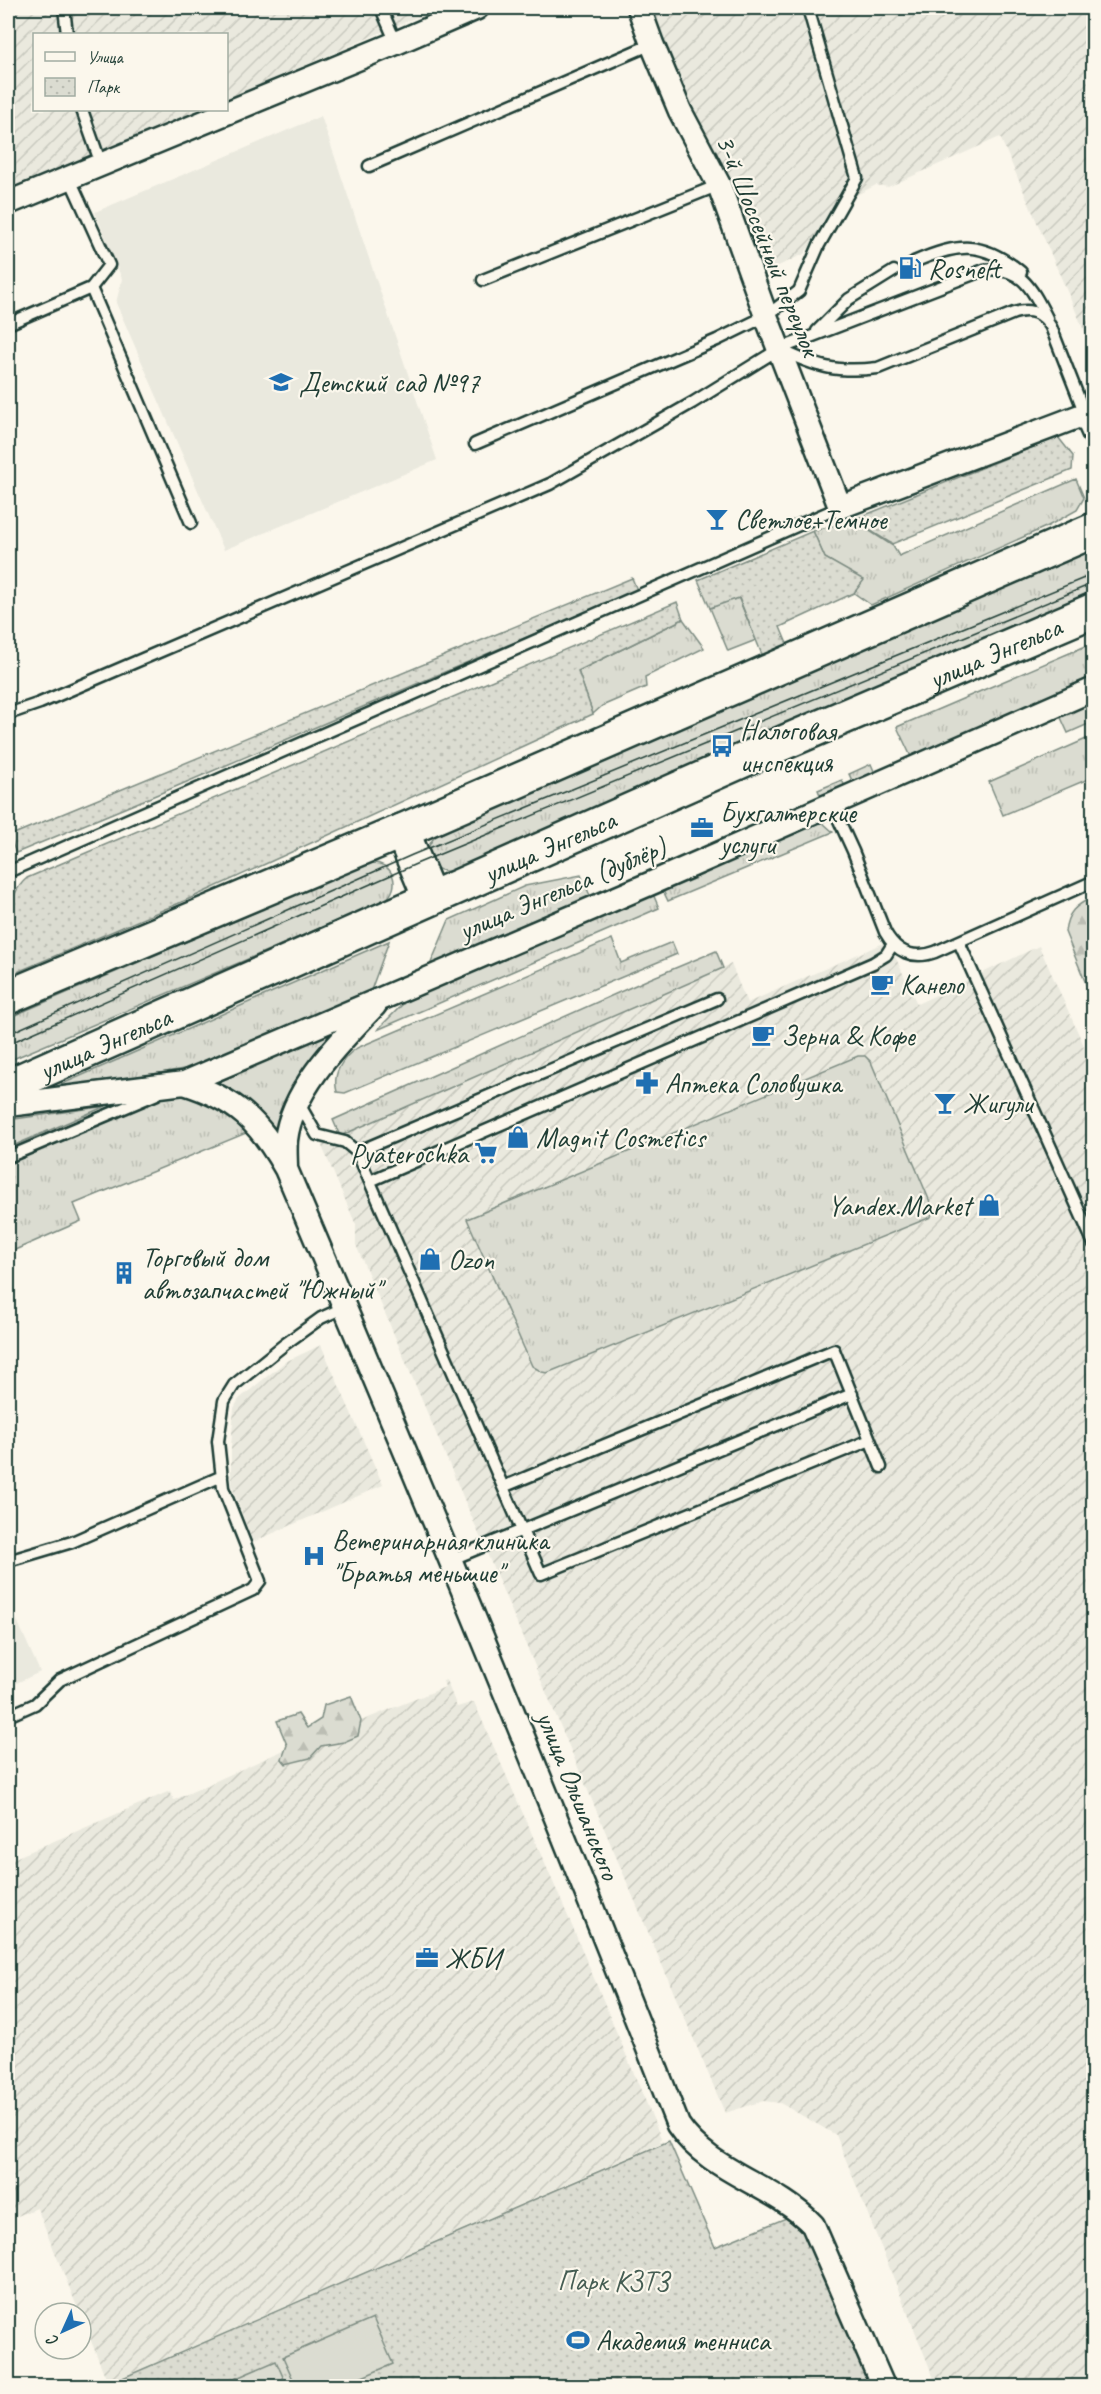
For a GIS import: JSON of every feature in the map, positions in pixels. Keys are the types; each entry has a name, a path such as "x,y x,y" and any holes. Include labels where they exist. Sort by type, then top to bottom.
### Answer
{"main road":[{"path":"8,998 402,831 1093,529"},
{"name":"улица Энгельса","path":"8,1086 754,755 1094,610"},
{"path":"402,831 430,898"}],"street":[{"path":"8,203 477,8"},
{"name":"3-й Шоссейный переулок","path":"639,8 680,111 718,185 840,507"},
{"path":"840,507 1091,425"},
{"name":"улица Энгельса (дублёр)","path":"184,1083 654,882 1094,688"},
{"path":"286,1169 286,1140 290,1120 298,1102 326,1059 383,997"},
{"path":"8,1105 184,1083"},
{"name":"улица Ольшанского","path":"184,1083 216,1096 245,1113 271,1143 286,1169 450,1560 608,1946 678,2125 690,2143 799,2211 813,2225 883,2386"}],"lane":[{"path":"64,8 67,33"},
{"path":"381,8 396,43"},
{"path":"475,444 717,340 766,316 799,291 819,245 857,178 808,8"},
{"path":"369,166 652,44"},
{"path":"82,111 101,164"},
{"path":"8,324 90,288 109,265 69,177"},
{"path":"483,280 718,185"},
{"path":"914,262 952,248 978,248 1003,258 1023,274 1051,327 1091,425"},
{"path":"8,714 40,703 550,484 682,409 779,349 984,270 997,268 1011,271 1020,278 1036,298"},
{"path":"805,339 821,328 849,299 894,271"},
{"path":"90,288 191,523"},
{"path":"779,349 807,363 834,370 856,371 878,368 1023,310 1039,314 1051,327"},
{"path":"8,872 840,507"},
{"path":"831,803 882,925 893,944 909,955 921,957 959,942 1094,881"},
{"path":"959,942 1094,1244"},
{"path":"370,1181 873,963 885,955 893,944"},
{"path":"357,1152 717,999"},
{"path":"8,1157 184,1083"},
{"path":"298,1102 316,1135 348,1143 357,1152 541,1574 870,1440"},
{"path":"8,1716 35,1704 60,1680 253,1590 260,1581 223,1488 218,1441 224,1401 234,1385 321,1318 345,1307"},
{"path":"503,1487 834,1350 881,1467"},
{"path":"450,1560 852,1394"},
{"path":"8,1561 72,1542 222,1476"}],"shaded area":[{"path":"8,8 438,8 228,99 228,33 33,33 33,111 200,111 8,193"},
{"path":"650,8 1093,8 1093,351 1000,137 888,187 876,185 839,204 804,254 761,274 720,167 679,82"},
{"name":"Детский сад №97","path":"321,116 437,460 224,550 116,303 122,279 95,212"},
{"path":"888,941 917,1004 1039,946 1094,1068 1093,2386 937,2386 836,2135 780,2103 763,2101 725,2113 356,1245 356,1225 321,1144 731,964 747,1003"},
{"path":"321,1345 383,1485 253,1542 231,1484 234,1408 239,1399 285,1362"},
{"path":"8,1600 40,1672 8,1687"},
{"path":"446,1680 457,1707 474,1702 567,1914 661,2138 660,2141 663,2142 108,2383 93,2346 93,2301 75,2301 37,2208 8,2220 8,1861 170,1791 174,1800 359,1716 361,1721 445,1687 443,1681"}],"green space":[{"path":"1058,437 1073,456 1072,470 892,544 853,520"},
{"path":"1076,479 1084,498 1077,510 1048,526 871,605 854,593 861,579 825,558 813,531 853,520 893,546 899,556"},
{"path":"813,531 825,558 864,580 854,593 780,627 788,646 763,657 739,598 710,608 698,580"},
{"path":"1093,540 1093,602 455,870 440,870 430,862 428,849 436,836 813,660"},
{"path":"632,578 637,590 16,853 9,836"},
{"path":"738,597 756,640 728,651 710,608"},
{"path":"677,602 683,619 578,671 593,714 191,898 8,976 9,911 19,887 27,878"},
{"path":"683,619 704,648 645,677 646,687 602,706 593,714 578,671"},
{"path":"1093,643 1093,683 914,763 897,727"},
{"path":"1093,696 1093,722 1068,733 1058,711"},
{"path":"1093,736 1093,777 1003,815 989,782"},
{"path":"871,764 877,778 855,787 849,774"},
{"path":"842,780 847,791 823,802 818,790"},
{"path":"813,814 833,832 668,901 659,882"},
{"path":"370,863 385,866 393,876 393,889 384,901 8,1061 8,1018"},
{"path":"581,875 592,900 428,970 449,920 525,886"},
{"path":"650,887 659,908 377,1030 419,988"},
{"path":"1093,897 1093,1001 1065,932 1073,910"},
{"path":"612,939 621,963 672,942 677,954 345,1093 337,1092 337,1073 347,1057 357,1048"},
{"path":"389,941 370,993 196,1067 44,1092"},
{"path":"716,951 723,968 340,1136 333,1120"},
{"path":"348,1021 296,1086 276,1129 245,1101 208,1081"},
{"path":"858,1056 865,1056 871,1062 933,1209 931,1217 547,1373 532,1366 467,1219"},
{"path":"173,1095 200,1097 256,1129 74,1204 81,1221 8,1253 8,1159 136,1104"},
{"path":"106,1106 8,1148 8,1120"},
{"path":"351,1696 361,1721 358,1736 344,1742 321,1746 310,1758 286,1764 282,1759 287,1745 277,1721 298,1714 307,1728 321,1719 324,1705"},
{"name":"Парк КЗТЗ","path":"669,2141 715,2247 786,2218 808,2235 873,2386 104,2386"},
{"path":"373,2318 393,2364 341,2386 296,2386 283,2357"},
{"path":"276,2361 287,2386 218,2386"}],"tram line":[{"path":"8,1034 412,855 1094,574"},
{"path":"8,1044 416,864 1094,583"}],"place":[{"name":"Rosneft","path":"910,268"},
{"name":"Детский сад №97","path":"281,382"},
{"name":"Светлое+Темное","path":"717,519"},
{"name":"Налоговая инспекция","path":"722,746"},
{"name":"Бухгалтерские услуги","path":"702,828"},
{"name":"Канело","path":"882,984"},
{"name":"Зерна & Кофе","path":"763,1035"},
{"name":"Аптека Соловушка","path":"647,1083"},
{"name":"Жигули","path":"945,1103"},
{"name":"Magnit Cosmetics","path":"518,1137"},
{"name":"Pyaterochka","path":"486,1153"},
{"name":"Yandex.Market","path":"989,1205"},
{"name":"Ozon","path":"430,1259"},
{"name":"Торговый дом автозапчастей \"Южный\"","path":"124,1273"},
{"name":"Ветеринарная клиника \"Братья меньшие\"","path":"314,1556"},
{"name":"ЖБИ","path":"427,1958"},
{"name":"Академия тенниса","path":"578,2340"}]}
